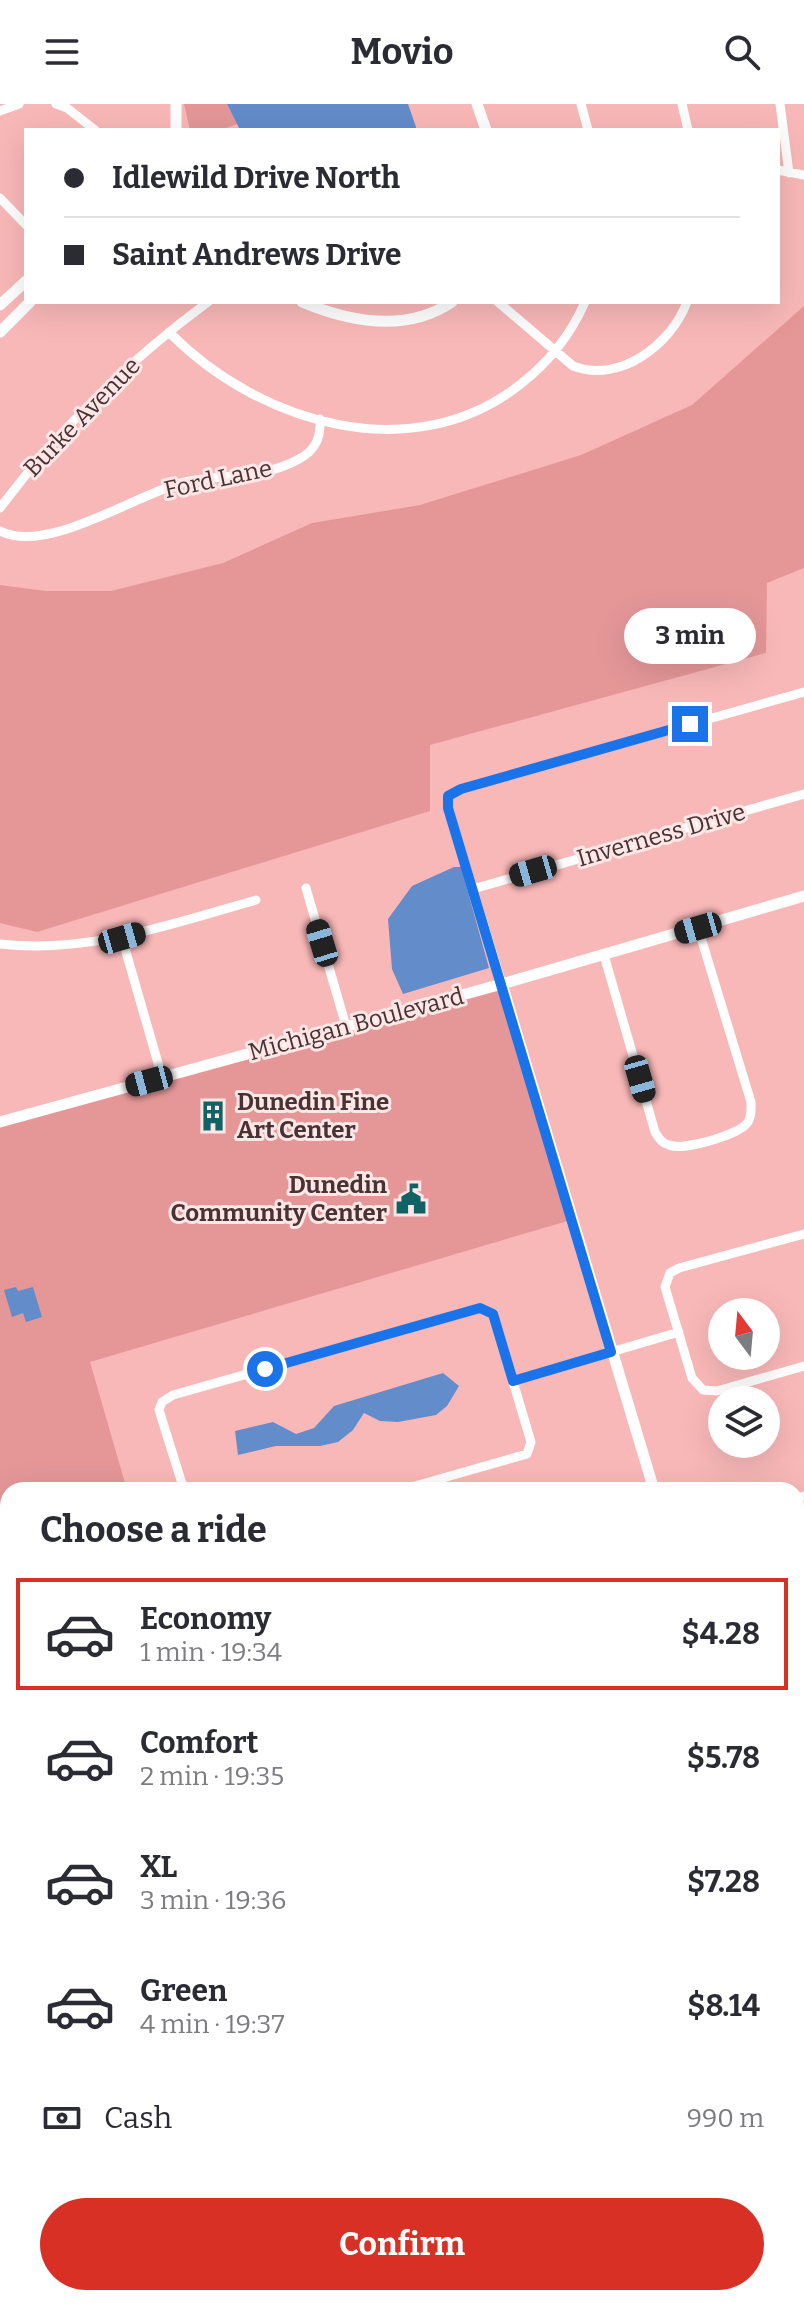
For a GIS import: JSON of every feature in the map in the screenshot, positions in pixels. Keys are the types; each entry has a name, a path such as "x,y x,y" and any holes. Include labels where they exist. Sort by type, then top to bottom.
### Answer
{"street":[{"path":"0,111 19,104"},
{"path":"56,104 67,108 92,128"},
{"path":"176,104 177,128"},
{"path":"477,104 485,128"},
{"path":"581,104 587,128"},
{"path":"682,104 688,128"},
{"path":"780,104 789,173"},
{"path":"780,171 804,175"},
{"path":"0,198 24,223"},
{"path":"0,305 24,283"},
{"path":"0,332 28,304"},
{"name":"Burke Avenue","path":"0,508 38,459 98,393 205,304"},
{"path":"308,304 352,318 385,323 411,321 431,315 449,304"},
{"path":"500,304 555,352 573,366 586,371 617,367 641,357 657,346 679,319 686,304"},
{"path":"169,332 228,382 276,406 373,431 430,427 471,414 512,391 555,352 584,304"},
{"name":"Ford Lane","path":"0,531 16,538 32,538 80,525 166,487 280,467 299,460 316,444 320,419"},
{"path":"652,1482 448,808 448,796 461,789 804,692"},
{"name":"Inverness Drive","path":"473,889 804,794"},
{"path":"306,888 346,1026"},
{"name":"Michigan Boulevard","path":"0,1122 502,984 804,896"},
{"path":"0,944 61,947 122,938 256,900"},
{"path":"604,955 655,1132 661,1141 671,1146 690,1146 740,1130 750,1116 751,1102 698,928"},
{"path":"122,938 162,1077"},
{"path":"804,1234 670,1273 665,1287 692,1378 703,1390 717,1391 804,1366"},
{"path":"182,1482 159,1410 162,1402 173,1395 480,1308 493,1314 531,1442 527,1454 429,1482"},
{"path":"513,1381 679,1332"}],"shaded area":[{"path":"184,104 227,104 237,124 226,128 190,128"},
{"path":"804,306 804,568 767,583 766,653 430,745 430,811 37,932 0,923 0,585 46,591 111,591 223,563 312,523 420,505 581,455 692,405"},
{"path":"502,984 571,1220 90,1362 125,1482 0,1482 0,1124"}],"water":[{"path":"227,104 408,104 416,128 239,128"},
{"path":"454,867 461,867 489,968 403,994 392,969 388,919 412,886"},
{"path":"16,1287 18,1291 33,1287 42,1317 26,1322 23,1313 12,1317 4,1290"},
{"path":"443,1373 459,1386 447,1406 436,1415 398,1422 380,1421 364,1413 353,1430 338,1442 320,1446 276,1446 238,1455 235,1431 273,1422 296,1434 314,1428 334,1406"}],"place":[{"name":"Dunedin Fine Art Center","path":"213,1116"},
{"name":"Dunedin Community Center","path":"411,1199"}],"route":[{"path":"265,1369 480,1308 493,1314 513,1381 611,1352 448,808 448,796 461,789 690,724"}]}
